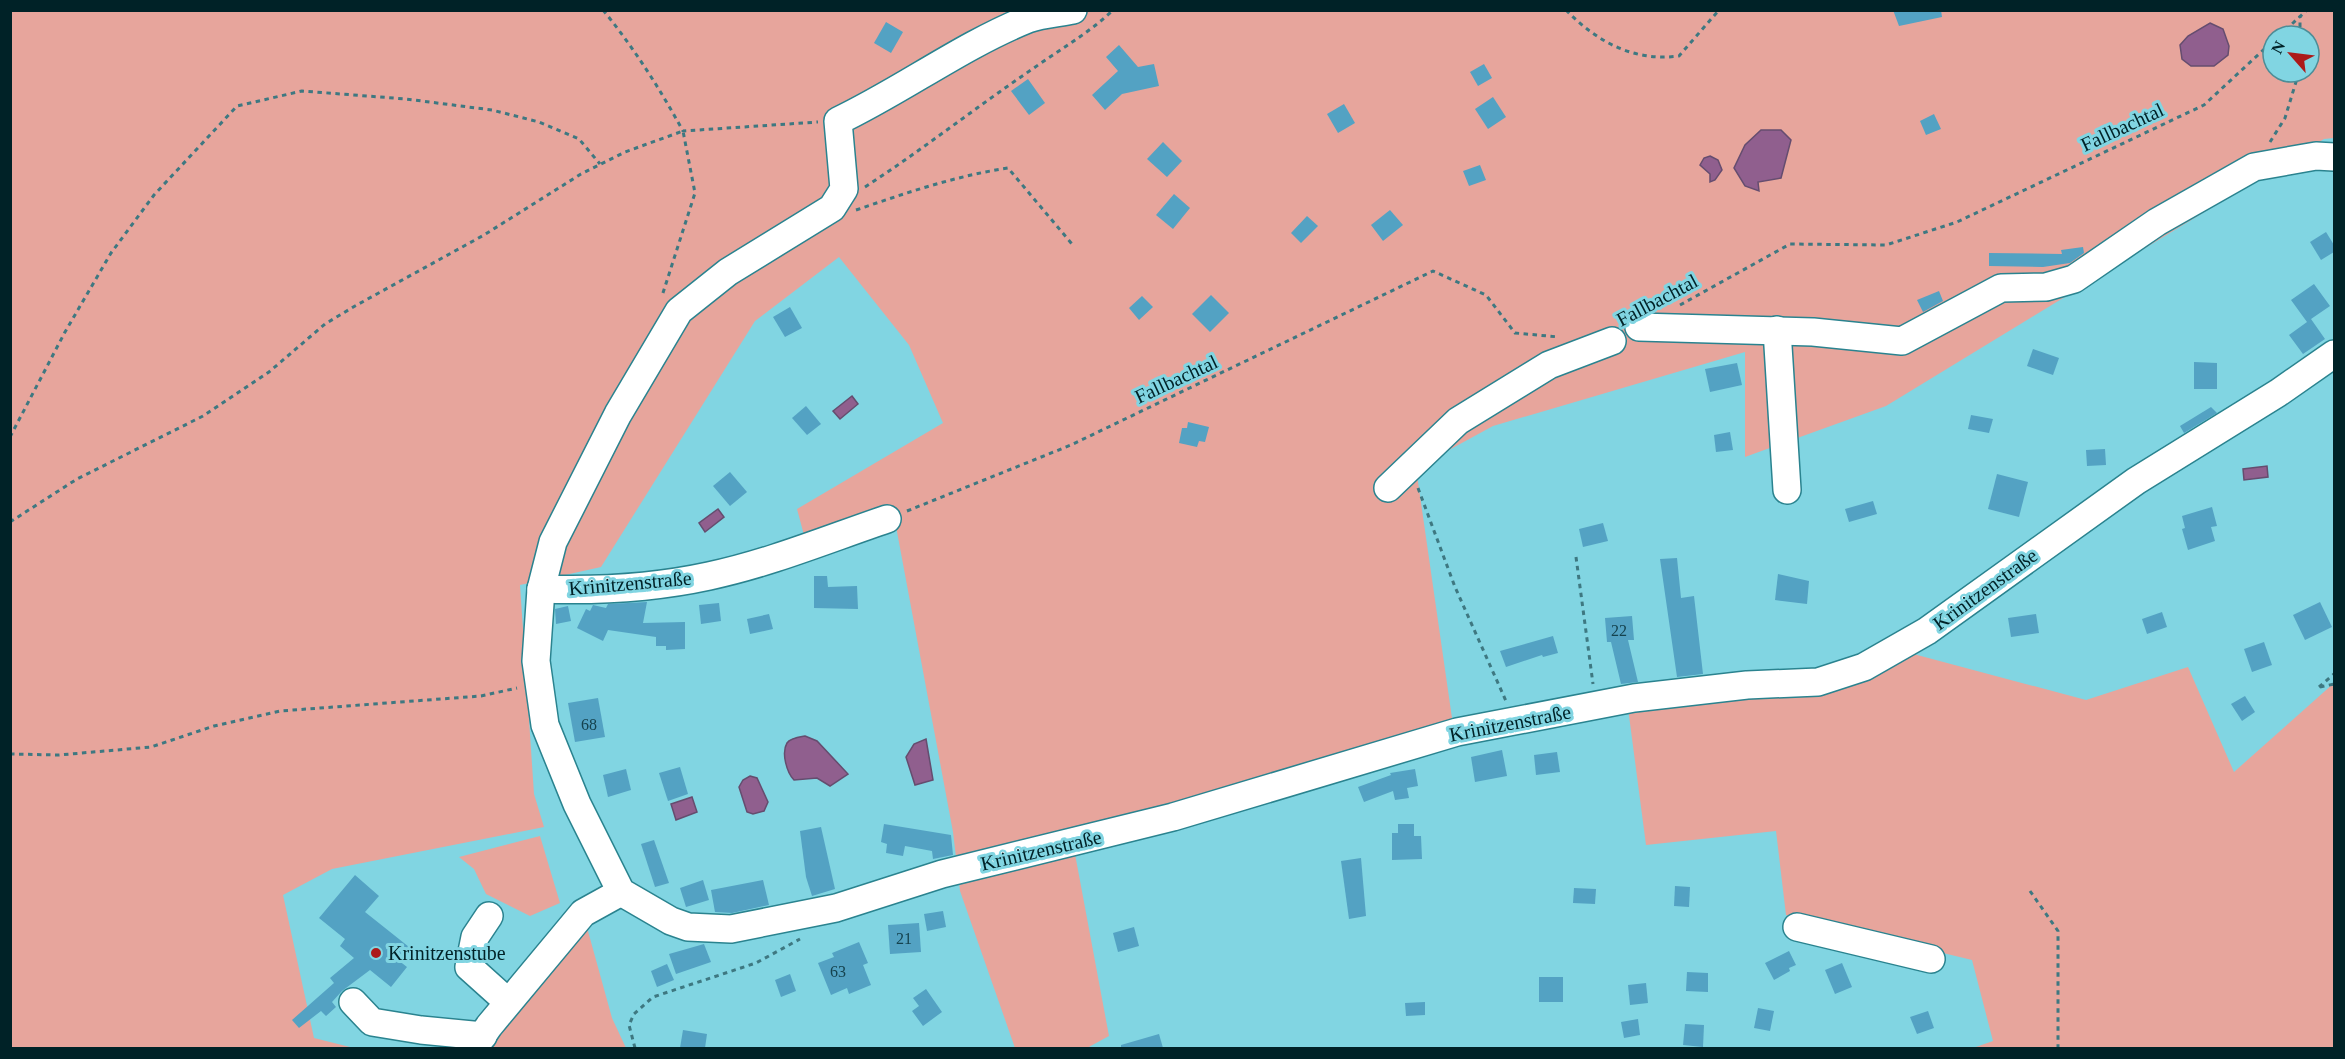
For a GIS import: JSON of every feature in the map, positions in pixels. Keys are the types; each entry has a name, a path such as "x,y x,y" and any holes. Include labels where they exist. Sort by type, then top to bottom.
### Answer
{"street":[{"path":"541,589 553,542 618,414 679,311 728,272 832,208 844,189 838,121 874,104 930,68 1029,18 1073,10"},
{"path":"1639,327 1777,330 1902,341 2001,288 2046,286 2074,279 2157,222 2254,167 2316,156 2334,157"},
{"path":"1777,330 1787,490"},
{"path":"1388,488 1458,421 1549,365 1612,341"},
{"name":"Krinitzenstraße","path":"887,519 773,559 709,576 587,591 541,589 536,661 545,724 577,804 621,892 671,921 688,927 731,929 836,908 942,874 1173,817 1457,732 1634,698 1736,687 1818,682 1864,667 1927,631 2136,481 2278,393 2334,354"},
{"path":"353,1002 372,1022 479,1042 506,1005 583,913 621,892"},
{"path":"489,916 475,937 470,967 506,1005"},
{"path":"1797,927 1930,959"}],"path":[{"path":"603,10 624,35 662,93 683,131 695,193 660,300"},
{"path":"860,190 924,149 1030,70 1090,32 1113,10"},
{"path":"1566,10 1596,38 1625,51 1658,59 1679,56 1719,10"},
{"path":"2292,24 2307,10"},
{"path":"2300,17 2300,24"},
{"name":"Fallbachtal","path":"1677,306 1790,244 1886,245 1957,222 2204,105 2261,52"},
{"path":"2254,167 2285,118 2295,84"},
{"path":"10,437 65,332 111,253 154,195 237,106 302,90 406,99 492,110 539,122 579,139 600,164"},
{"path":"10,522 77,479 203,416 269,372 325,324 484,235 600,164 683,131 838,121"},
{"path":"825,212 853,211 916,189 973,174 1008,168 1072,244"},
{"name":"Fallbachtal","path":"887,519 1071,446 1433,271 1486,295 1515,333 1569,338"},
{"path":"1411,468 1455,587 1516,721"},
{"path":"1576,556 1596,707"},
{"path":"2334,674 2319,687 2334,684"},
{"path":"10,754 59,755 151,747 214,726 280,711 481,696 539,682"},
{"path":"2030,891 2058,931 2058,1048"},
{"path":"635,1048 629,1025 634,1014 653,997 756,963 806,936"}],"shaded area":[{"path":"10,11 2334,11 2334,138 2324,139 1886,406 1745,457 1745,352 1493,426 1416,468 1453,725 1075,854 1109,1036 1087,1048 1015,1048 960,891 953,832 895,521 808,550 797,509 943,423 909,345 839,257 755,321 601,567 520,585 534,794 544,827 332,869 283,895 314,1038 354,1048 11,1048"},
{"path":"2210,23 2223,29 2229,46 2228,55 2214,66 2191,66 2182,59 2180,45 2188,36"},
{"path":"1761,130 1781,130 1791,140 1781,178 1758,182 1759,191 1745,186 1734,168 1745,145"},
{"path":"1710,156 1718,160 1722,170 1715,180 1710,182 1710,174 1700,165 1704,158"},
{"path":"852,396 858,404 840,419 833,411"},
{"path":"2267,466 2268,477 2244,480 2243,469"},
{"path":"718,509 724,517 705,532 699,523"},
{"path":"1906,652 2086,700 2188,667 2234,772 2334,683 2334,1048 1973,1048 1993,1041 1972,960 1786,915 1776,831 1646,845 1628,708"},
{"path":"805,736 817,741 848,774 830,786 817,778 794,780 786,763 785,747 790,740"},
{"path":"926,739 933,780 915,785 906,757 914,744"},
{"path":"750,776 757,778 768,802 764,811 753,814 747,812 739,787 743,780"},
{"path":"692,797 697,812 676,820 671,804"},
{"path":"540,836 560,903 530,916 486,894 474,869 459,857"},
{"path":"583,913 612,1018 626,1048 474,1048"}],"building":[{"path":"1893,10 1941,10 1942,17 1899,26"},
{"path":"886,22 903,32 891,53 874,43"},
{"path":"1119,45 1138,67 1154,64 1159,86 1122,94 1105,110 1092,95 1118,71 1106,57"},
{"path":"1484,64 1492,78 1478,86 1470,72"},
{"path":"1028,79 1045,103 1029,115 1011,91"},
{"path":"1493,97 1506,117 1488,129 1475,109"},
{"path":"1344,104 1355,123 1338,133 1327,114"},
{"path":"1934,114 1941,129 1926,135 1920,121"},
{"path":"1163,142 1182,161 1167,177 1147,159"},
{"path":"1480,165 1486,180 1469,186 1463,171"},
{"path":"1174,194 1190,208 1173,229 1156,215"},
{"path":"1390,210 1403,225 1383,241 1371,225"},
{"path":"1307,216 1318,226 1301,243 1291,233"},
{"path":"2326,232 2334,245 2334,252 2321,260 2310,242"},
{"path":"2083,247 2084,253 2070,263 2043,267 1989,266 1989,253 2062,254 2061,250"},
{"path":"2314,284 2330,306 2311,319 2325,339 2303,354 2289,335 2307,322 2291,300"},
{"path":"1939,291 1943,301 1923,312 1917,300"},
{"path":"1211,295 1229,313 1210,332 1192,314"},
{"path":"1142,296 1153,307 1139,320 1129,308"},
{"path":"790,307 802,328 785,337 773,317"},
{"path":"2033,349 2059,358 2053,375 2027,366"},
{"path":"2194,362 2217,363 2217,389 2194,389"},
{"path":"1737,363 1742,385 1710,392 1705,369"},
{"path":"806,406 821,424 807,435 792,418"},
{"path":"2211,407 2217,413 2184,433 2180,426"},
{"path":"1971,415 1993,419 1989,433 1968,429"},
{"path":"1188,422 1209,427 1205,442 1199,441 1197,447 1179,443 1182,428 1187,428"},
{"path":"1730,432 1733,450 1716,452 1714,435"},
{"path":"2105,449 2106,465 2087,466 2086,450"},
{"path":"730,472 747,492 730,506 713,486"},
{"path":"1997,474 2028,482 2019,517 1988,509"},
{"path":"1873,501 1877,514 1849,522 1845,509"},
{"path":"2212,507 2217,526 2211,527 2215,541 2188,550 2182,529 2185,528 2182,516"},
{"path":"1603,523 1608,541 1583,547 1579,529"},
{"path":"1677,558 1681,598 1694,596 1703,674 1677,677 1660,559"},
{"path":"1778,574 1809,581 1807,604 1775,600"},
{"path":"814,576 827,576 828,587 857,586 858,609 814,608"},
{"path":"647,602 643,623 685,622 685,649 666,650 666,646 656,646 656,637 608,630 603,641 577,628 586,609 590,611 593,605 606,608 608,604"},
{"path":"2320,602 2332,627 2305,640 2293,615"},
{"path":"719,603 721,621 701,624 699,605"},
{"path":"568,606 571,621 556,624 555,609"},
{"path":"2162,612 2167,627 2147,634 2142,619"},
{"path":"769,614 773,629 750,634 747,619"},
{"path":"2036,614 2039,633 2011,637 2008,618"},
{"path":"1632,616 1634,640 1628,640 1638,682 1621,684 1611,642 1607,642 1605,618"},
{"path":"1553,636 1558,653 1543,657 1542,655 1506,667 1500,651"},
{"path":"2264,642 2272,665 2252,672 2244,649"},
{"path":"2245,696 2255,712 2242,721 2231,704"},
{"path":"598,698 605,737 575,742 568,703"},
{"path":"1502,750 1507,776 1475,782 1471,757"},
{"path":"1557,752 1560,772 1536,775 1534,755"},
{"path":"680,767 688,794 668,801 659,773"},
{"path":"626,769 631,790 608,797 603,775"},
{"path":"1415,769 1418,786 1407,788 1409,798 1395,800 1393,791 1364,802 1358,787 1391,775 1390,773"},
{"path":"884,824 951,835 953,855 933,859 932,851 905,846 903,856 886,853 887,844 881,842"},
{"path":"1398,824 1414,824 1414,836 1421,836 1422,859 1392,860 1392,833 1398,833"},
{"path":"821,827 835,889 812,896 806,877 800,831"},
{"path":"654,840 669,883 655,887 641,844"},
{"path":"1361,858 1366,916 1349,919 1341,861"},
{"path":"355,875 379,896 365,912 409,947 398,960 407,967 391,987 370,970 342,991 332,1002 336,1007 326,1016 321,1011 299,1028 292,1020 334,983 330,978 354,958 340,946 345,939 319,918"},
{"path":"703,880 709,900 686,907 680,888"},
{"path":"763,880 769,905 732,913 715,912 711,890"},
{"path":"1675,886 1690,887 1689,907 1674,906"},
{"path":"1574,888 1596,889 1595,904 1573,903"},
{"path":"943,911 946,927 927,931 924,914"},
{"path":"919,923 921,952 890,954 888,925"},
{"path":"1134,927 1139,946 1118,952 1113,933"},
{"path":"859,942 868,963 863,965 871,985 849,994 847,988 831,995 818,963 834,957 832,953"},
{"path":"704,944 711,962 676,974 669,954"},
{"path":"1789,951 1796,965 1774,980 1765,963"},
{"path":"1842,963 1852,987 1835,994 1825,970"},
{"path":"667,964 674,980 657,987 651,971"},
{"path":"1687,972 1708,973 1708,992 1686,991"},
{"path":"790,974 796,991 781,997 775,980"},
{"path":"1539,977 1563,977 1563,1002 1539,1002"},
{"path":"1646,983 1648,1003 1630,1005 1628,985"},
{"path":"926,989 942,1012 923,1026 912,1011 919,1006 913,998"},
{"path":"1425,1002 1425,1015 1406,1016 1405,1003"},
{"path":"1758,1008 1774,1011 1770,1031 1754,1028"},
{"path":"1928,1011 1934,1028 1917,1034 1910,1017"},
{"path":"1638,1019 1640,1035 1624,1038 1621,1022"},
{"path":"1685,1024 1704,1025 1703,1047 1683,1045"},
{"path":"683,1030 707,1034 705,1048 680,1048"},
{"path":"1159,1034 1163,1048 1121,1048 1121,1045"}],"place":[{"name":"Krinitzenstube","path":"376,953"}]}
